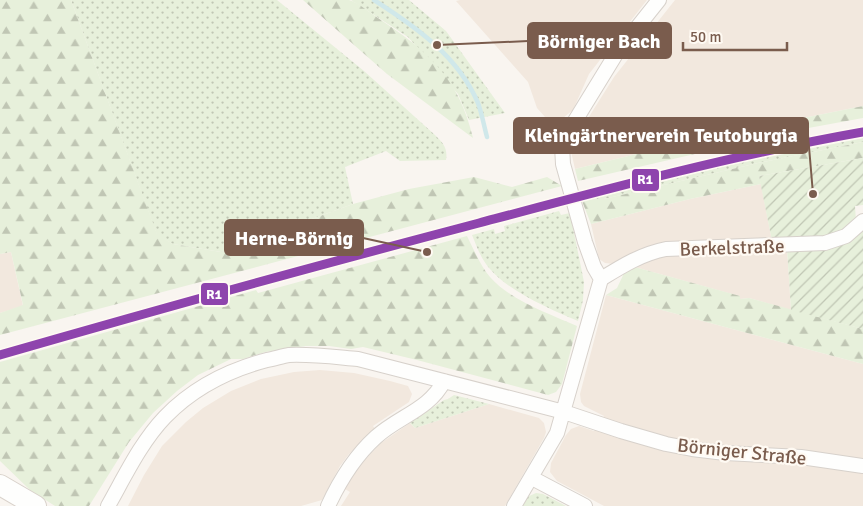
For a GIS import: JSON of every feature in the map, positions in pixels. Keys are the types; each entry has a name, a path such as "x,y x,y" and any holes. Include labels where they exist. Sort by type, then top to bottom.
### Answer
{"main road":[{"path":"0,486 36,506"},
{"path":"0,498 13,506"}],"street":[{"path":"514,506 557,433 601,279 594,267 585,242 563,164 562,146 570,129 616,54 659,0"},
{"name":"Berkelstraße","path":"601,279 635,258 652,252 825,243 846,236 863,221"},
{"path":"108,506 145,443 165,417 190,396 214,380 247,365 288,355 358,359 564,412"},
{"path":"328,506 338,485 357,457 377,436 429,401 438,393 444,381"},
{"name":"Börniger Straße","path":"564,412 621,431 692,449 724,453 801,457 863,466"},
{"path":"532,478 585,506"}],"shaded area":[{"path":"647,0 589,74 573,110 553,126 537,108 528,82 456,1"},
{"path":"675,0 863,0 863,106 698,139 575,169 570,147 614,77"},
{"path":"761,184 772,241 669,245 614,264 605,263 599,259 591,224 690,199"},
{"path":"787,249 791,310 749,298 740,299 739,296 631,266 653,254"},
{"path":"11,252 23,306 0,313 0,254"},
{"path":"606,295 863,364 863,506 604,506 557,481 550,472 551,463 566,435 571,429 579,426 594,431 604,416 584,406 581,402 580,394"},
{"path":"320,370 354,373 390,381 408,386 412,394 409,402 373,426 375,429 349,454 340,466 322,500 301,506 128,506 162,446 203,408 231,391 261,379 294,372"},
{"path":"489,404 539,418 544,423 546,432 505,506 341,506 350,492 345,489 358,467 381,443 410,423 415,428"}],"green space":[{"path":"0,0 71,0 157,234 173,244 221,252 353,204 409,189 474,177 512,187 547,177 562,186 0,335 0,313 23,305 11,252 0,254"},
{"path":"71,0 277,0 364,71 435,135 444,146 446,160 400,161 386,151 345,167 353,204 221,252 173,244 157,235"},
{"path":"303,0 353,1 412,42 439,68 450,82 467,117 473,138 387,74"},
{"path":"351,0 409,0 446,31 505,113 469,120 458,94 408,37"},
{"path":"863,106 863,118 803,129 578,181 575,169 698,139"},
{"path":"863,138 863,142 758,163 604,199 592,199 730,165"},
{"path":"863,142 863,158 759,176 761,184 690,199 591,224 582,201 604,199 758,163"},
{"path":"863,158 863,205 855,206 856,221 836,235 772,241 759,176"},
{"path":"559,211 561,215 570,213 584,282 583,300 578,321 531,300 499,278 484,261 472,235 494,229 495,234 505,231 504,226"},
{"path":"863,227 863,329 791,310 787,249"},
{"path":"467,236 483,268 498,285 530,306 577,326 562,384 556,392 548,395 363,347 351,349 329,346 306,346 265,352 243,359 231,359 198,375 153,413 129,442 89,506 55,506 30,490 0,461 0,362 256,290 258,293"},
{"path":"631,266 740,296 740,299 749,298 863,329 863,364 606,295 617,288 626,269"},
{"path":"454,395 489,404 415,428 410,423 444,400"},
{"path":"536,493 543,494 566,506 521,506 527,497"}],"waterway":[{"path":"374,0 420,32 459,71 470,86 478,103 487,137"}],"transit line":[{"name":"R1","path":"0,355 299,271 622,185 766,151 863,132"}],"place":[{"name":"Börniger Bach","path":"437,45"},
{"name":"Kleingärtnerverein Teutoburgia","path":"813,194"},
{"name":"Herne-Börnig","path":"427,252"}]}
